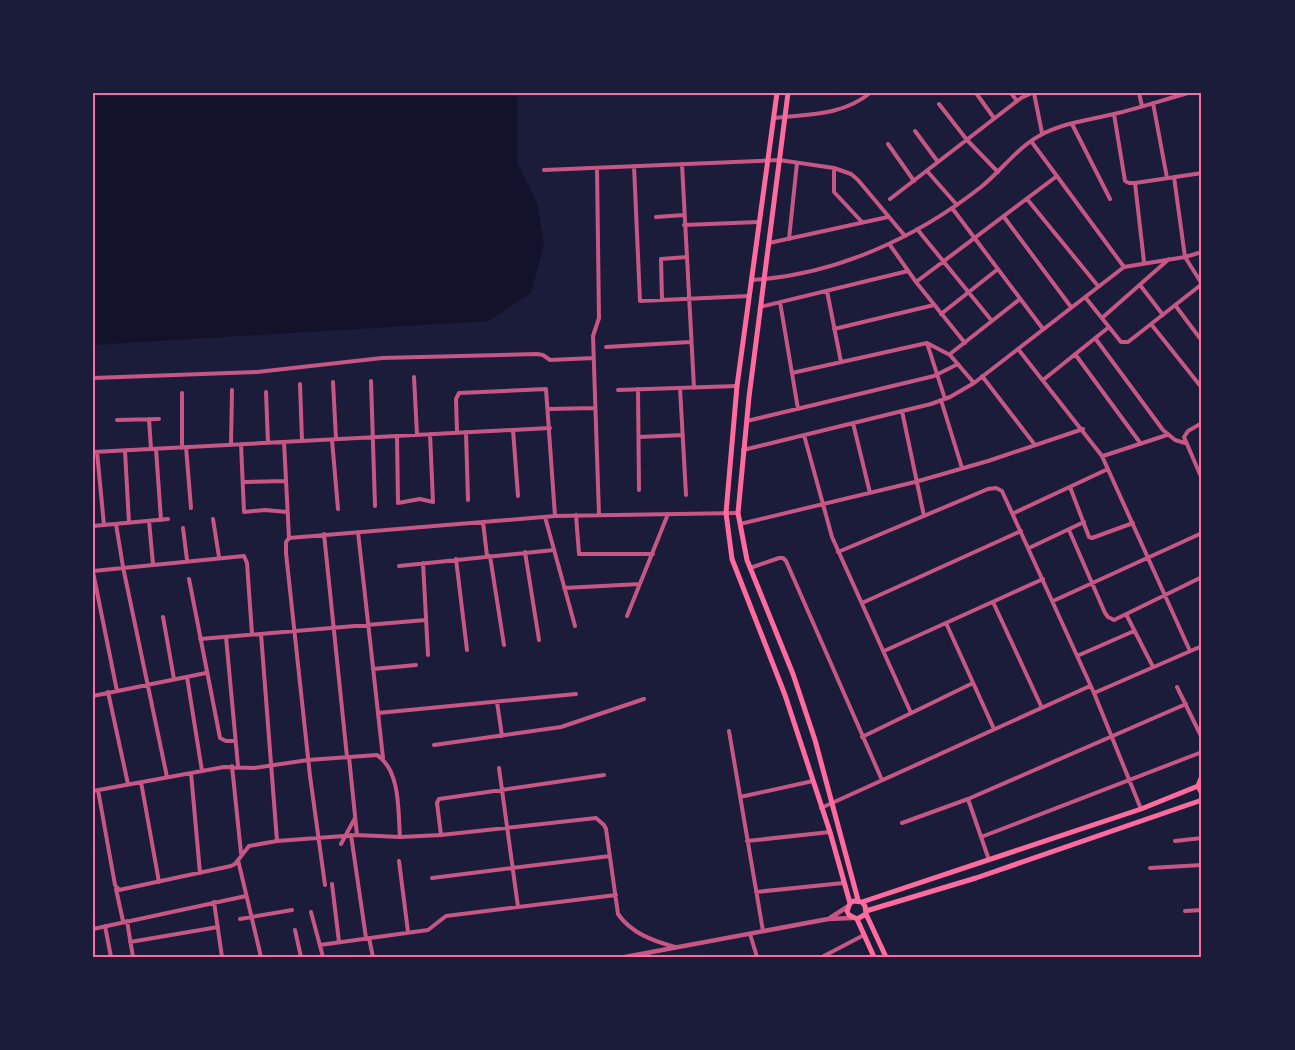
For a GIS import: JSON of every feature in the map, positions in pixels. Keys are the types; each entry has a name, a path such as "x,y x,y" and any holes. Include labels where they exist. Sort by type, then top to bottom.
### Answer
{"main road":[{"path":"777,93 737,386 726,513 727,531 732,559 774,662 830,832 848,905 847,911 864,935 874,957"},
{"path":"788,93 746,421 739,524 750,568 793,674 833,802 860,901 886,957"},
{"path":"848,905 1141,809 1198,786 1202,776"},
{"path":"1198,786 1202,794"},
{"path":"854,919 1202,800"}],"street":[{"path":"773,118 843,110 870,93"},
{"path":"976,93 994,118"},
{"path":"1011,93 1017,101"},
{"path":"890,199 994,118 1017,101 1033,93 1042,134"},
{"path":"1139,93 1142,106"},
{"path":"751,280 816,268 890,244 983,186 1031,141 1042,134 1188,93"},
{"path":"1153,103 1167,178"},
{"path":"939,104 967,140 998,172"},
{"path":"1114,114 1124,178 1129,183 1202,173"},
{"path":"1072,124 1110,199"},
{"path":"915,131 938,162"},
{"path":"1031,141 1124,267"},
{"path":"888,144 914,181"},
{"path":"544,170 768,160 834,168 851,174 858,180 905,236"},
{"path":"789,238 797,163"},
{"path":"682,164 694,388"},
{"path":"634,166 639,299 641,301 748,296"},
{"path":"597,168 598,318 593,336 598,515"},
{"path":"834,168 834,192 862,222"},
{"path":"927,171 1043,329"},
{"path":"916,282 1058,176"},
{"path":"1085,297 1124,343 1202,284 1185,257 1174,177"},
{"path":"1135,183 1144,262"},
{"path":"1027,199 1098,286"},
{"path":"656,217 684,215"},
{"path":"769,243 889,217"},
{"path":"1004,217 1071,307"},
{"path":"684,225 759,222"},
{"path":"917,228 992,321"},
{"path":"890,244 916,282 964,343"},
{"path":"744,450 943,400 974,383 1124,267 1202,252"},
{"path":"662,300 661,259 687,257"},
{"path":"1102,318 1170,258"},
{"path":"941,314 998,269"},
{"path":"760,307 908,271"},
{"path":"1140,285 1163,315"},
{"path":"827,291 841,362"},
{"path":"950,354 1020,299"},
{"path":"780,302 798,409"},
{"path":"834,329 934,305"},
{"path":"1175,305 1202,341"},
{"path":"1151,324 1202,388"},
{"path":"1043,380 1109,327"},
{"path":"1095,338 1167,435 1185,443"},
{"path":"606,347 690,342"},
{"path":"792,373 927,343 950,354 974,383"},
{"path":"927,343 962,468"},
{"path":"1018,349 1102,456 1190,651"},
{"path":"93,378 257,372 382,358 537,354 550,360 594,358"},
{"path":"1075,354 1141,444"},
{"path":"746,421 937,374 958,363"},
{"path":"982,376 1035,445"},
{"path":"414,377 417,435"},
{"path":"371,381 375,506"},
{"path":"333,382 338,509"},
{"path":"300,384 302,441"},
{"path":"618,390 737,386"},
{"path":"458,433 456,399 459,393 544,388 548,392 555,516"},
{"path":"680,388 686,495"},
{"path":"638,389 639,490"},
{"path":"231,445 232,390"},
{"path":"266,392 268,443"},
{"path":"182,393 184,447 191,508"},
{"path":"549,410 595,408"},
{"path":"902,411 915,482 924,516"},
{"path":"149,419 161,520"},
{"path":"117,420 159,419"},
{"path":"853,423 870,493"},
{"path":"1202,423 1185,433 1185,443 1200,469 1202,479"},
{"path":"104,525 95,452 550,428"},
{"path":"739,524 915,482 1083,429"},
{"path":"513,430 518,496"},
{"path":"466,432 468,500"},
{"path":"397,436 398,503 420,499 433,502 430,435"},
{"path":"639,437 683,435"},
{"path":"804,435 822,505 838,552 911,713"},
{"path":"1102,456 1167,435"},
{"path":"284,442 288,538 286,553 317,837 326,885"},
{"path":"241,444 244,512 265,510 287,512"},
{"path":"125,451 129,523"},
{"path":"1014,513 1108,469"},
{"path":"243,482 286,481"},
{"path":"1070,487 1089,537 1092,538 1133,523"},
{"path":"838,552 988,489 996,488 1002,491 1014,513 1094,693 1141,809"},
{"path":"288,538 555,516 738,513"},
{"path":"627,616 668,514"},
{"path":"576,516 579,554 652,554"},
{"path":"545,517 575,626"},
{"path":"93,526 168,519"},
{"path":"213,519 219,557"},
{"path":"149,521 153,564"},
{"path":"483,522 504,645"},
{"path":"1029,548 1084,522"},
{"path":"116,524 166,777"},
{"path":"183,528 187,560"},
{"path":"1069,530 1108,617 1114,620 1202,577"},
{"path":"862,603 1022,531"},
{"path":"358,532 383,760 393,778 400,837"},
{"path":"324,534 357,835"},
{"path":"1053,601 1202,534"},
{"path":"399,566 554,550"},
{"path":"525,552 540,640"},
{"path":"117,691 93,572 241,555 246,558 252,634"},
{"path":"750,568 779,558 786,561 882,780"},
{"path":"456,559 467,650"},
{"path":"423,563 428,655"},
{"path":"189,579 220,738 235,741"},
{"path":"884,651 1043,579"},
{"path":"564,588 640,584"},
{"path":"993,602 1042,708"},
{"path":"1126,614 1153,667"},
{"path":"163,617 174,679"},
{"path":"200,639 426,620"},
{"path":"946,623 994,729"},
{"path":"1077,656 1134,631"},
{"path":"261,634 277,841"},
{"path":"226,637 238,766"},
{"path":"1094,693 1202,646"},
{"path":"373,669 416,665"},
{"path":"93,696 206,673"},
{"path":"187,677 202,771"},
{"path":"862,736 973,682"},
{"path":"821,807 1090,686"},
{"path":"1177,687 1202,738"},
{"path":"108,693 128,784"},
{"path":"378,713 576,694"},
{"path":"434,745 561,727 644,699"},
{"path":"497,702 502,736"},
{"path":"902,823 968,799 1186,704"},
{"path":"729,731 763,931"},
{"path":"981,837 1202,752"},
{"path":"133,957 95,790 232,766 254,768 308,760 372,755 383,760"},
{"path":"232,766 241,854"},
{"path":"499,768 518,907"},
{"path":"190,773 200,873"},
{"path":"441,836 437,803 439,799 604,775"},
{"path":"740,797 813,781"},
{"path":"141,782 159,882"},
{"path":"968,799 989,860"},
{"path":"341,844 348,835 355,817"},
{"path":"116,888 119,890 231,866 249,846 277,841 348,835 441,836 596,818 604,825 618,914 635,931 660,943 675,947"},
{"path":"747,841 830,832"},
{"path":"348,835 373,957"},
{"path":"1175,841 1202,838"},
{"path":"432,878 610,856"},
{"path":"238,860 261,957"},
{"path":"399,861 408,933"},
{"path":"1150,868 1202,865"},
{"path":"756,892 843,883"},
{"path":"332,884 339,942"},
{"path":"320,945 428,930 446,916 616,895"},
{"path":"93,929 246,896"},
{"path":"214,902 222,957"},
{"path":"828,919 848,905"},
{"path":"240,919 292,910"},
{"path":"1185,911 1202,910"},
{"path":"311,912 323,957"},
{"path":"625,957 828,919 854,919"},
{"path":"105,926 111,957"},
{"path":"130,942 218,927"},
{"path":"295,930 301,957"},
{"path":"750,934 757,957"},
{"path":"822,957 864,935"}],"shaded area":[{"path":"93,93 512,93 517,98 517,163 537,203 544,243 531,293 489,321 93,345"}]}
